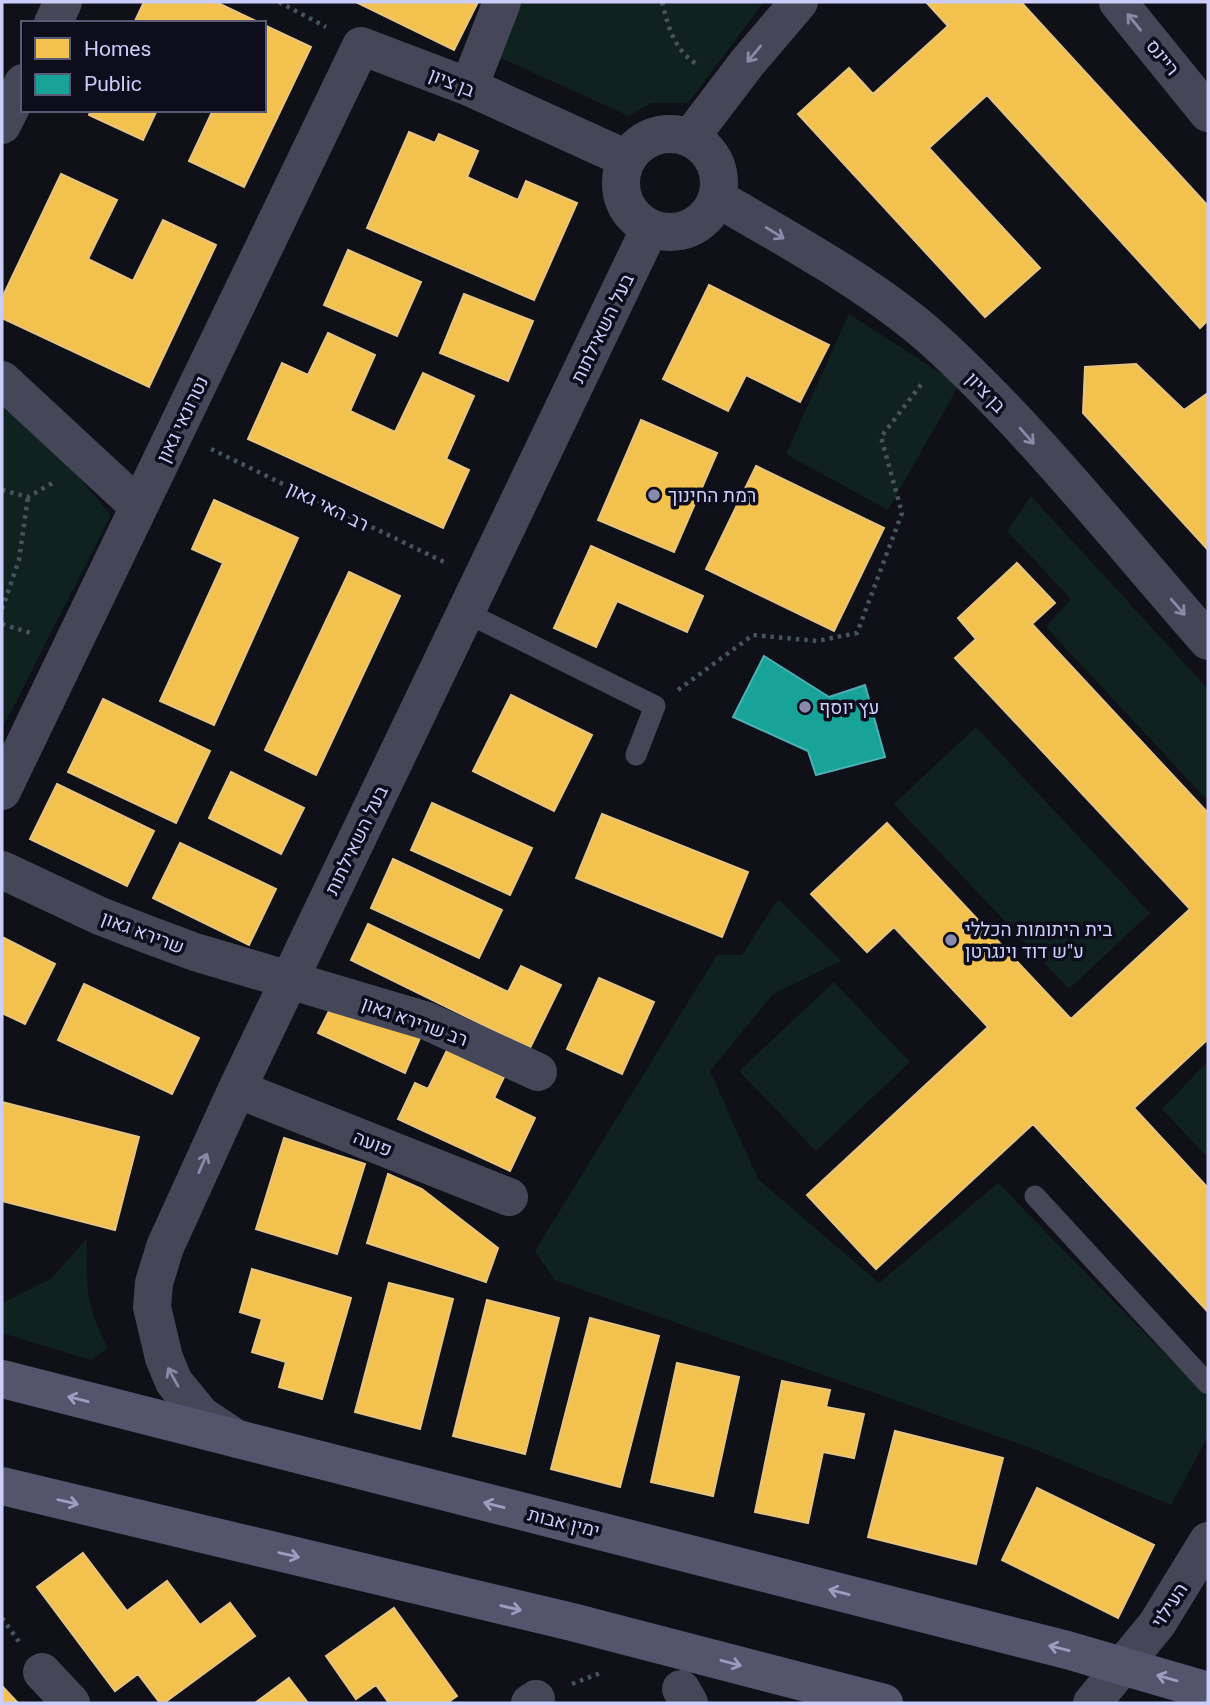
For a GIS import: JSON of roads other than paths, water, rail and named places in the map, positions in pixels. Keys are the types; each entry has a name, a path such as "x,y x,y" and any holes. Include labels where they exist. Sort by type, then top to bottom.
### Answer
{"street":[{"path":"54,21 63,2"},
{"path":"469,87 502,2"},
{"path":"691,138 729,86 799,2"},
{"name":"ריינס","path":"1118,2 1208,113"},
{"name":"בן ציון","path":"361,46 469,87 627,159"},
{"name":"נטרונאי גאון","path":"2,791 361,46"},
{"path":"2,125 21,87"},
{"path":"674,134 691,138 706,150 715,164 719,181 717,198 711,211 699,223 683,231 667,232 650,228 628,209 622,193 621,176 627,159 642,143 657,136 674,134"},
{"name":"בן ציון","path":"717,198 860,285 932,338 992,397 1208,641"},
{"name":"בעל השאילתות","path":"239,1440 201,1415 174,1382 156,1334 152,1307 154,1283 165,1247 289,979 650,228"},
{"path":"2,380 139,507"},
{"name":"שרירא גאון","path":"2,870 149,936 289,979"},
{"name":"רב שרירא גאון","path":"289,979 427,1021 538,1072"},
{"name":"פועה","path":"237,1089 509,1197"},
{"name":"ימין אבות","path":"2,1380 20,1393 239,1440 1124,1685 1208,1690"},
{"path":"2,1486 572,1622 884,1703"},
{"name":"העילוי","path":"1092,1703 1124,1685 1157,1624 1208,1541"},
{"path":"42,1672 71,1703"}],"lane":[{"path":"473,596 655,706 636,755"},
{"path":"1035,1196 1208,1384"}],"place":[{"name":"רמת החינוך","path":"654,495"},
{"name":"עץ יוסף","path":"805,707"},
{"name":"בית היתומות הכללי ע\"ש דוד וינגרטן","path":"951,940"}]}
